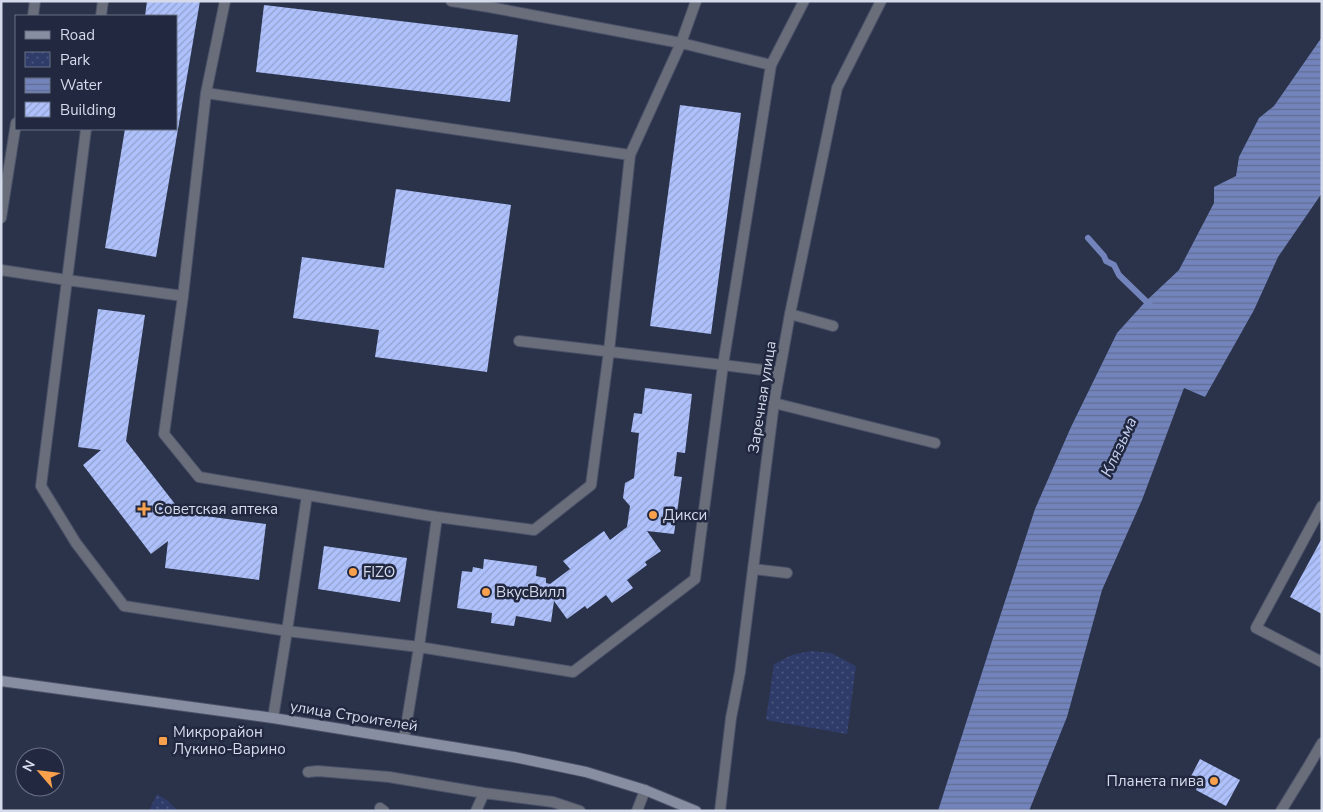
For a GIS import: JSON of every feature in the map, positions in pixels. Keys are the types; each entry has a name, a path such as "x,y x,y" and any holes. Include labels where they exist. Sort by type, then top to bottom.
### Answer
{"street":[{"path":"33,15 35,1"},
{"path":"101,15 102,1"},
{"path":"225,1 206,93 183,296 164,434 199,477 437,517 534,530 591,485 609,351 630,155 681,43 696,1"},
{"path":"451,1 681,43 771,65"},
{"path":"86,130 41,486 76,543 124,606 287,631 419,647 572,672 695,579 723,365 771,65 804,1"},
{"name":"Заречная улица","path":"720,811 731,718 740,672 774,403 790,314 837,88 881,1"},
{"path":"206,93 630,155"},
{"path":"1,218 15,129"},
{"path":"1,270 183,296"},
{"path":"790,314 833,326"},
{"path":"519,341 779,372"},
{"path":"774,403 935,443"},
{"path":"273,718 307,495"},
{"path":"1322,506 1256,628 1322,662"},
{"path":"404,739 437,517"},
{"path":"753,569 787,573"},
{"name":"улица Строителей","path":"1,681 273,718 514,757 586,772 645,790 696,811"},
{"path":"1281,811 1322,743"},
{"path":"308,772 318,770 389,777 484,793 553,802 580,811"},
{"path":"637,811 645,790"},
{"path":"476,811 484,793"}],"green space":[{"path":"810,651 831,653 856,666 847,734 766,720 774,664 792,655"},
{"path":"157,794 168,801 178,811 149,811"}],"water":[{"name":"Клязьма","path":"1322,37 1322,193 1278,257 1254,310 1205,397 1184,388 1142,500 1102,590 1067,717 1029,811 938,811 1035,509 1071,427 1117,333 1146,301 1179,270 1214,203 1214,187 1236,176 1239,157 1259,118 1274,106"}],"building":[{"path":"147,1 200,1 178,129 178,15 145,15"},
{"path":"264,5 518,35 510,102 256,72"},
{"path":"680,105 741,113 711,334 650,326"},
{"path":"125,130 178,130 156,257 105,248"},
{"path":"396,189 511,205 487,372 375,357 379,330 293,318 302,257 384,268"},
{"path":"98,309 145,315 126,441 182,513 266,524 259,580 165,568 168,541 151,554 83,465 101,450 78,447"},
{"path":"645,388 692,394 685,453 677,452 674,476 682,477 674,534 647,531 661,551 645,562 647,565 627,580 633,588 612,603 606,595 587,609 585,606 567,619 554,601 551,622 516,616 514,626 491,623 492,613 457,608 462,571 472,572 473,567 483,569 484,559 537,566 536,576 546,578 546,583 550,584 570,569 563,561 604,531 610,540 627,527 630,506 623,498 625,483 634,478 639,433 631,432 634,413 642,414"},
{"path":"1322,538 1322,614 1290,597"},
{"path":"324,546 407,558 400,602 318,589"},
{"path":"1200,759 1240,780 1226,806 1196,790 1198,785 1189,780"}],"waterway":[{"path":"1088,238 1104,256 1106,261 1114,265 1119,275 1151,306"}],"place":[{"name":"Советская аптека","path":"144,509"},
{"name":"Дикси","path":"653,515"},
{"name":"FIZO","path":"353,572"},
{"name":"ВкусВилл","path":"486,592"},
{"name":"Микрорайон Лукино-Варино","path":"163,741"},
{"name":"Планета пива","path":"1214,781"}]}
